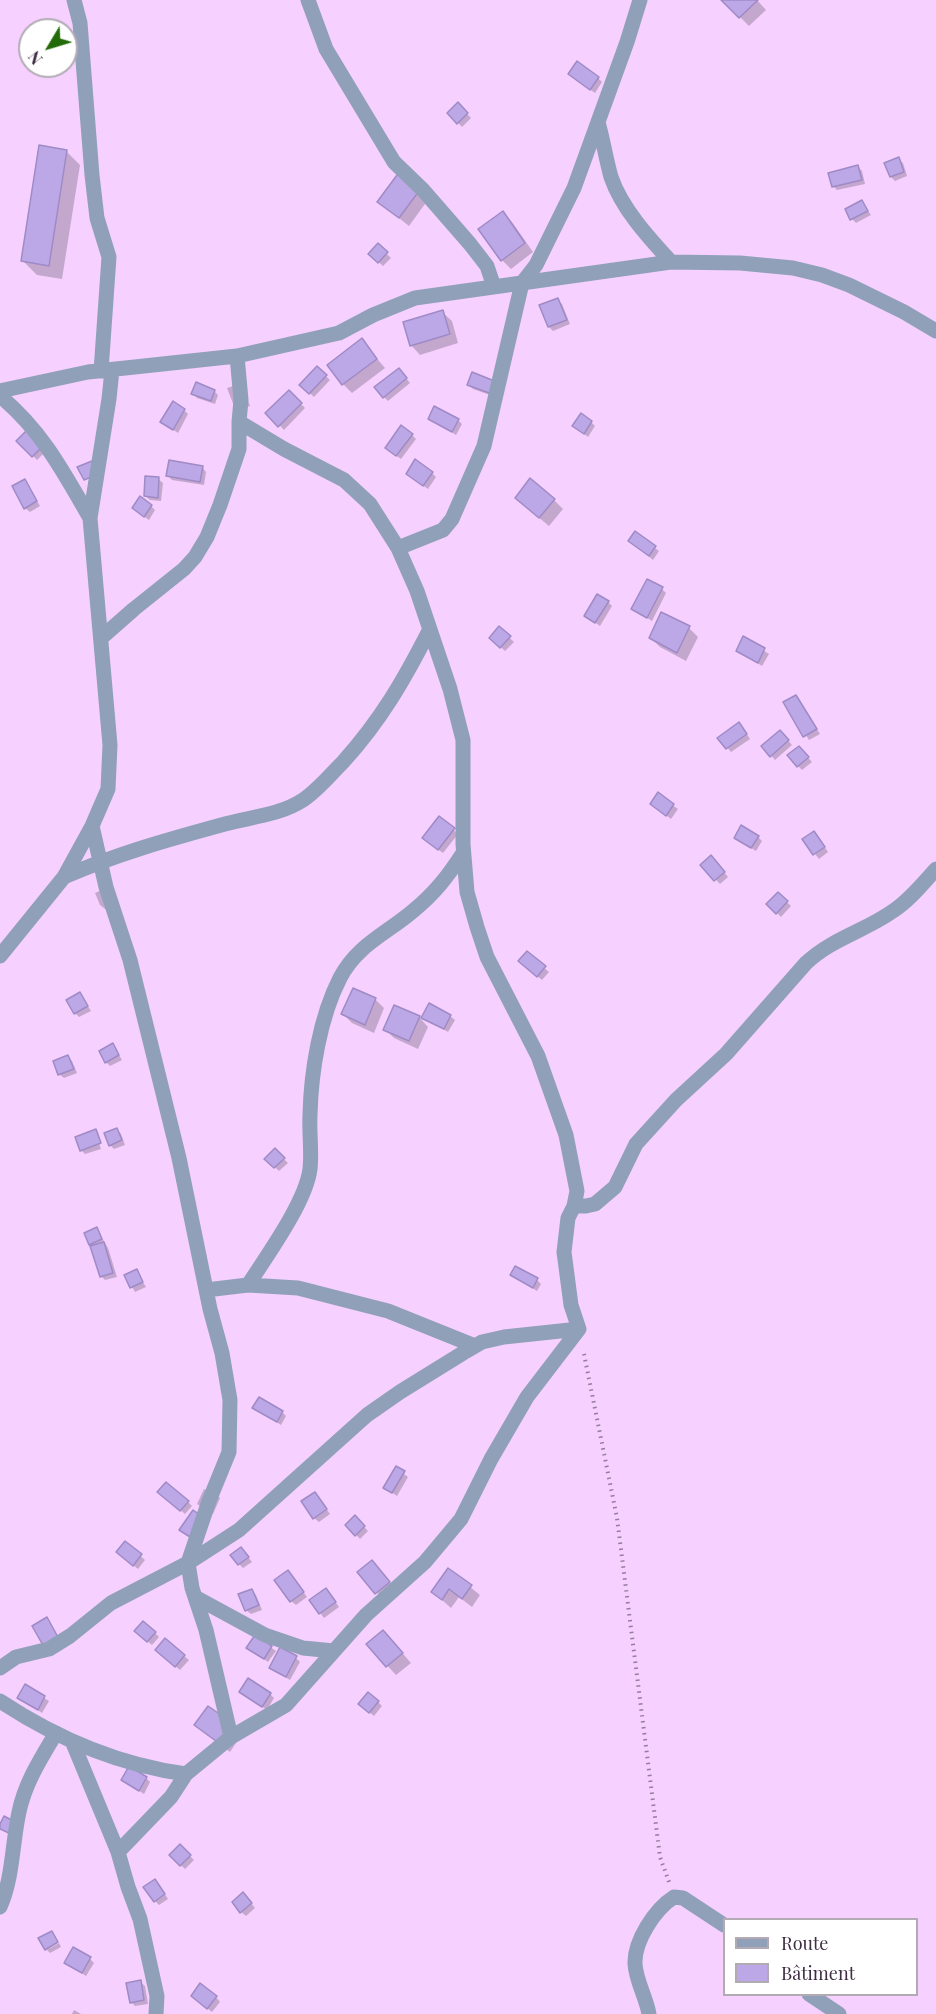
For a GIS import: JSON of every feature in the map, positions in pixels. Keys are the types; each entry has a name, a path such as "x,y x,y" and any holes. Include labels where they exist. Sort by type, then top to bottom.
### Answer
{"street":[{"path":"0,956 64,877 92,826 108,789 110,768 102,638 90,518 109,399 108,257 94,196 80,23 74,0"},
{"path":"308,0 326,49 394,162 423,190 470,244 487,266 494,287"},
{"path":"398,548 443,530 452,519 484,446 522,283 536,265 574,188 640,0"},
{"path":"598,122 612,179 627,208 671,262"},
{"path":"0,391 107,370 237,356 339,333 373,315 415,298 671,262 740,263 793,268 822,274 904,312 936,331"},
{"path":"102,638 184,569 195,557 207,537 239,448 241,400 237,356"},
{"path":"0,396 22,414 48,446 90,518"},
{"path":"239,422 284,449 344,480 370,504 398,548 417,591 450,689 463,740 463,853 467,892 487,957 538,1056 564,1128 577,1191 574,1206 568,1218 564,1252 571,1305 579,1329"},
{"path":"64,877 100,861 227,824 271,814 302,801 324,782 377,722 406,676 429,629"},
{"path":"92,826 106,887 130,960 150,1041 222,1353 230,1400 229,1452 188,1563 231,1737"},
{"path":"248,1285 287,1222 302,1194 310,1170 311,1083 326,1018 339,979 361,949 412,912 443,883 463,853"},
{"path":"574,1206 595,1204 615,1187 636,1144 675,1100 726,1054 815,954 894,911 936,869"},
{"path":"206,1290 248,1285 298,1287 388,1311 475,1346"},
{"path":"0,1668 16,1657 49,1649 70,1636 111,1604 188,1563 238,1530 368,1415 400,1392 475,1346 504,1337 579,1329"},
{"path":"118,1852 171,1797 186,1774 231,1737 286,1705 366,1614 425,1562 460,1519 527,1397 579,1329"},
{"path":"195,1597 265,1635 303,1648 334,1651"},
{"path":"0,1701 72,1741 145,1768 186,1774"},
{"path":"0,1907 7,1890 19,1810 27,1784 56,1733"},
{"path":"72,1741 118,1852 140,1919 157,1996 156,2014"},
{"path":"649,2014 635,1966 636,1951 662,1905 674,1897 683,1898 723,1924"},
{"path":"811,1996 839,2014"}],"path":[{"path":"579,1329 616,1518 660,1857 674,1897"}],"building":[{"path":"721,0 758,0 739,18"},
{"path":"577,61 599,77 590,90 568,74"},
{"path":"458,102 468,113 457,124 447,113"},
{"path":"39,145 67,150 49,266 21,261"},
{"path":"899,157 904,172 890,177 884,163"},
{"path":"858,165 862,180 832,187 828,173"},
{"path":"400,171 422,187 399,218 377,202"},
{"path":"862,200 868,211 850,220 845,209"},
{"path":"503,211 525,243 501,261 478,229"},
{"path":"378,243 388,252 378,263 368,254"},
{"path":"558,298 567,320 548,327 539,305"},
{"path":"443,310 450,334 410,346 403,322"},
{"path":"362,338 377,359 342,385 327,365"},
{"path":"317,366 327,375 309,394 299,385"},
{"path":"399,368 407,378 383,398 374,387"},
{"path":"472,372 497,382 492,394 467,385"},
{"path":"196,382 215,390 211,401 191,394"},
{"path":"289,390 302,403 278,427 265,413"},
{"path":"173,401 185,409 173,430 160,422"},
{"path":"434,406 459,419 452,432 428,419"},
{"path":"581,413 592,421 584,434 572,426"},
{"path":"401,425 413,434 396,456 385,448"},
{"path":"29,428 45,444 32,457 16,441"},
{"path":"415,459 433,472 423,486 406,474"},
{"path":"169,460 203,466 200,482 166,476"},
{"path":"92,461 98,474 84,480 77,467"},
{"path":"145,476 159,477 158,498 144,496"},
{"path":"530,478 555,499 539,518 515,498"},
{"path":"25,479 37,501 24,509 12,486"},
{"path":"140,496 152,505 144,517 132,508"},
{"path":"635,531 656,546 649,556 628,541"},
{"path":"647,579 663,587 647,618 631,609"},
{"path":"597,594 609,601 595,623 584,616"},
{"path":"661,612 690,626 677,653 649,638"},
{"path":"499,626 511,636 500,648 489,638"},
{"path":"743,636 765,648 758,663 736,651"},
{"path":"796,695 817,729 803,737 783,702"},
{"path":"739,722 747,734 726,749 717,738"},
{"path":"780,730 789,740 770,757 761,746"},
{"path":"799,746 809,757 797,767 787,755"},
{"path":"658,792 674,804 666,816 650,804"},
{"path":"439,816 455,828 438,850 422,838"},
{"path":"741,825 759,836 751,848 734,838"},
{"path":"814,831 825,847 813,855 802,839"},
{"path":"711,855 725,872 714,881 700,865"},
{"path":"778,892 788,901 776,914 766,904"},
{"path":"527,951 546,966 537,977 518,961"},
{"path":"353,988 376,998 365,1025 341,1014"},
{"path":"80,992 88,1006 74,1014 66,1000"},
{"path":"429,1003 451,1015 444,1029 421,1018"},
{"path":"394,1005 420,1016 409,1041 383,1030"},
{"path":"113,1043 119,1055 105,1063 99,1051"},
{"path":"68,1055 74,1069 58,1075 53,1061"},
{"path":"117,1128 122,1140 109,1146 104,1133"},
{"path":"96,1129 101,1143 80,1151 75,1137"},
{"path":"275,1148 285,1158 274,1168 264,1159"},
{"path":"97,1227 102,1239 89,1245 84,1233"},
{"path":"104,1242 113,1273 100,1277 90,1246"},
{"path":"515,1266 538,1278 533,1288 510,1275"},
{"path":"137,1269 143,1282 130,1288 124,1275"},
{"path":"259,1397 283,1411 277,1422 252,1408"},
{"path":"396,1466 405,1471 392,1493 383,1488"},
{"path":"166,1482 189,1501 180,1511 157,1492"},
{"path":"315,1492 327,1509 313,1519 301,1501"},
{"path":"193,1510 203,1517 190,1537 179,1530"},
{"path":"355,1515 365,1526 355,1536 345,1525"},
{"path":"125,1541 142,1554 133,1566 116,1552"},
{"path":"241,1547 249,1557 238,1565 230,1555"},
{"path":"372,1560 390,1582 375,1594 357,1572"},
{"path":"448,1568 472,1585 462,1599 449,1589 442,1600 431,1592"},
{"path":"288,1570 304,1592 290,1602 274,1580"},
{"path":"326,1588 336,1602 319,1614 309,1600"},
{"path":"252,1589 259,1605 245,1611 238,1594"},
{"path":"47,1617 59,1639 44,1647 32,1626"},
{"path":"143,1621 156,1632 147,1642 134,1631"},
{"path":"383,1630 403,1653 386,1667 366,1644"},
{"path":"255,1635 272,1646 264,1659 246,1648"},
{"path":"165,1638 185,1655 175,1667 155,1650"},
{"path":"280,1647 297,1656 286,1677 269,1668"},
{"path":"248,1678 271,1693 262,1707 239,1692"},
{"path":"25,1684 45,1696 38,1710 17,1698"},
{"path":"368,1692 379,1701 369,1713 358,1704"},
{"path":"208,1706 234,1724 220,1744 194,1725"},
{"path":"129,1766 147,1777 139,1791 121,1780"},
{"path":"4,1816 17,1823 11,1834 0,1829"},
{"path":"180,1844 191,1855 180,1866 169,1855"},
{"path":"155,1879 165,1894 154,1902 143,1887"},
{"path":"243,1892 252,1903 240,1913 232,1902"},
{"path":"52,1931 58,1942 45,1950 38,1938"},
{"path":"73,1947 91,1957 82,1973 64,1963"},
{"path":"141,1980 144,2000 130,2003 126,1983"},
{"path":"200,1983 217,1996 207,2009 191,1996"}]}
